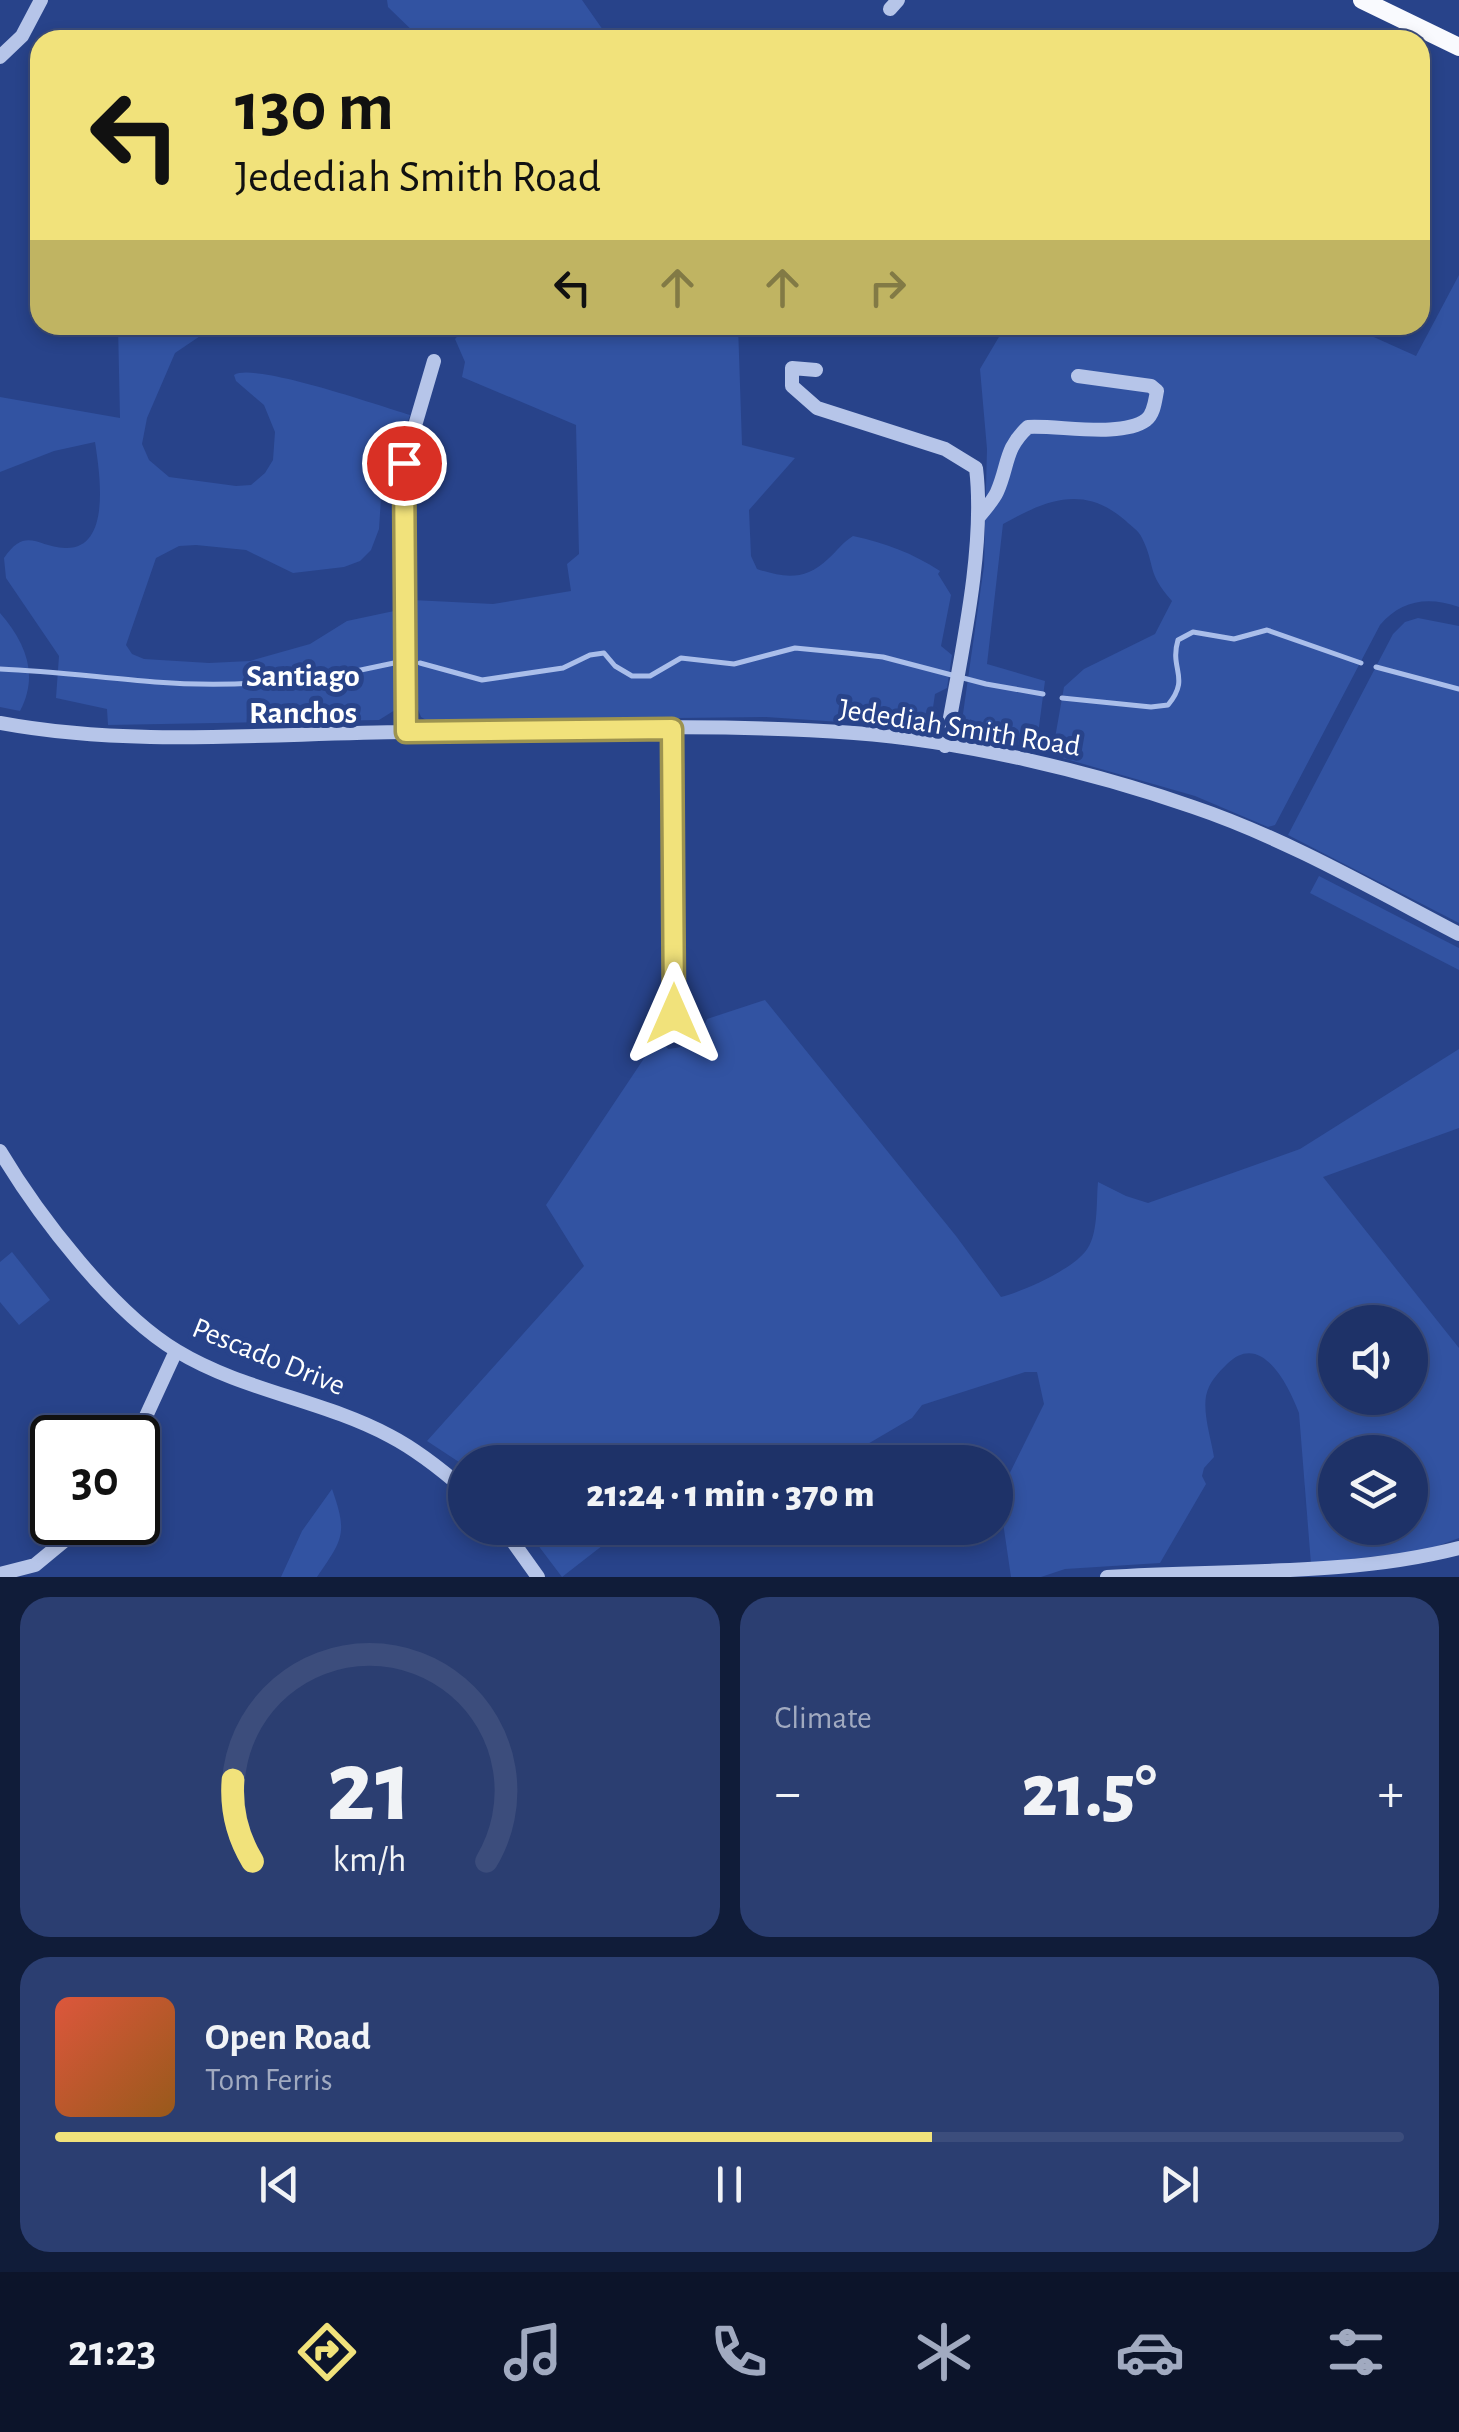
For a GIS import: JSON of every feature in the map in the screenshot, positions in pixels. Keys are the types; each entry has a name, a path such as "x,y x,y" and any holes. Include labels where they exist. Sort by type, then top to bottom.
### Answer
{"main road":[{"path":"1362,0 1424,30"},
{"path":"1430,33 1459,47"}],"street":[{"path":"0,57 33,21 41,0"},
{"path":"406,732 404,463 434,361"},
{"path":"816,370 792,368 792,386 817,408 945,448 976,468 978,519 944,746"},
{"path":"978,519 996,494 1007,453 1028,428 1112,429 1148,419 1153,411 1156,391 1151,386 1078,376"},
{"name":"Jedediah Smith Road","path":"0,724 99,737 672,729 855,733 1076,772 1195,807 1276,841 1459,934"},
{"path":"672,729 674,1014"},
{"name":"Pescado Drive","path":"0,1151 65,1244 122,1306 176,1351 262,1389 390,1436 448,1475"},
{"path":"147,1415 176,1351"},
{"path":"0,1574 35,1564 59,1545"},
{"path":"515,1545 538,1577"},
{"path":"1107,1577 1369,1568 1421,1560 1459,1548"}],"shaded area":[{"path":"387,0 582,0 603,30 412,30 388,7"},
{"path":"1459,275 1459,607 1416,602 1397,610 1380,625 1275,825 1268,827 1195,796 1052,755 1064,687 1084,669 1155,634 1172,601 1155,576 1139,533 1095,502 1080,499 1050,503 1003,524 987,664 1045,681 1036,749 960,735 984,566 987,449 980,369 1000,335 1369,335 1416,356"},
{"path":"118,335 202,335 175,353 147,418 142,444 149,460 169,477 236,486 251,485 265,473 273,460 275,432 264,405 234,375 266,374 410,415 400,444 390,445 384,451 379,529 371,550 360,561 344,567 293,573 246,550 179,546 156,558 126,645 132,654 144,659 250,661 310,644 347,621 394,611 395,710 379,720 108,725 107,709 56,698 59,656 6,578 4,558 12,548 26,541 65,548 80,545 90,536 100,506 95,442 54,451 0,472 0,397 120,418"},
{"path":"459,335 738,335 742,445 795,458 749,510 751,556 757,569 785,576 803,574 819,566 853,536 898,549 940,571 938,574 951,595 941,646 952,655 947,688 935,694 930,728 766,717 428,721 421,717 417,707 412,600 493,604 571,591 567,564 579,554 576,425 462,377 465,362 455,339"},
{"path":"0,613 17,636 27,660 29,685 20,711 0,707"},
{"path":"1418,618 1459,626 1459,923 1288,835 1393,634 1405,622"},
{"path":"1319,876 1459,948 1459,970 1310,893"},
{"path":"765,1000 1001,1297 1046,1279 1085,1252 1095,1228 1098,1182 1148,1203 1300,1149 1459,1049 1459,1128 1323,1177 1425,1305 1318,1305 1318,1415 1428,1415 1428,1309 1459,1348 1459,1538 1427,1550 1311,1564 1299,1413 1272,1365 1251,1353 1239,1355 1227,1364 1209,1386 1206,1411 1214,1457 1204,1468 1206,1484 1160,1563 1065,1569 1041,1577 1011,1577 1006,1545 1013,1545 1013,1467 1044,1404 1037,1372 1025,1372 922,1405 912,1418 866,1445 448,1445 448,1455 427,1441 584,1266 546,1205 659,1036 668,1049 688,1044 701,1032 707,1019"},
{"path":"12,1252 50,1300 19,1325 0,1302 0,1262"},
{"path":"332,1489 341,1527 333,1554 317,1577 281,1577 302,1531"},
{"path":"538,1545 603,1545 562,1577"}],"waterway":[{"path":"1062,698 1151,707 1168,705 1178,687 1178,640 1193,632 1234,639 1267,630 1361,663"},
{"path":"420,663 482,680 563,668 604,653 615,666 632,676 650,676 681,658 734,664 795,648 883,657 986,684 1043,694"},
{"path":"0,669 215,684 305,679 394,663"},
{"path":"1376,667 1459,689"}],"district":[{"name":"Santiago Ranchos","path":"303,694"}],"route":[{"path":"404,463 406,732 672,729 674,1014"}]}
